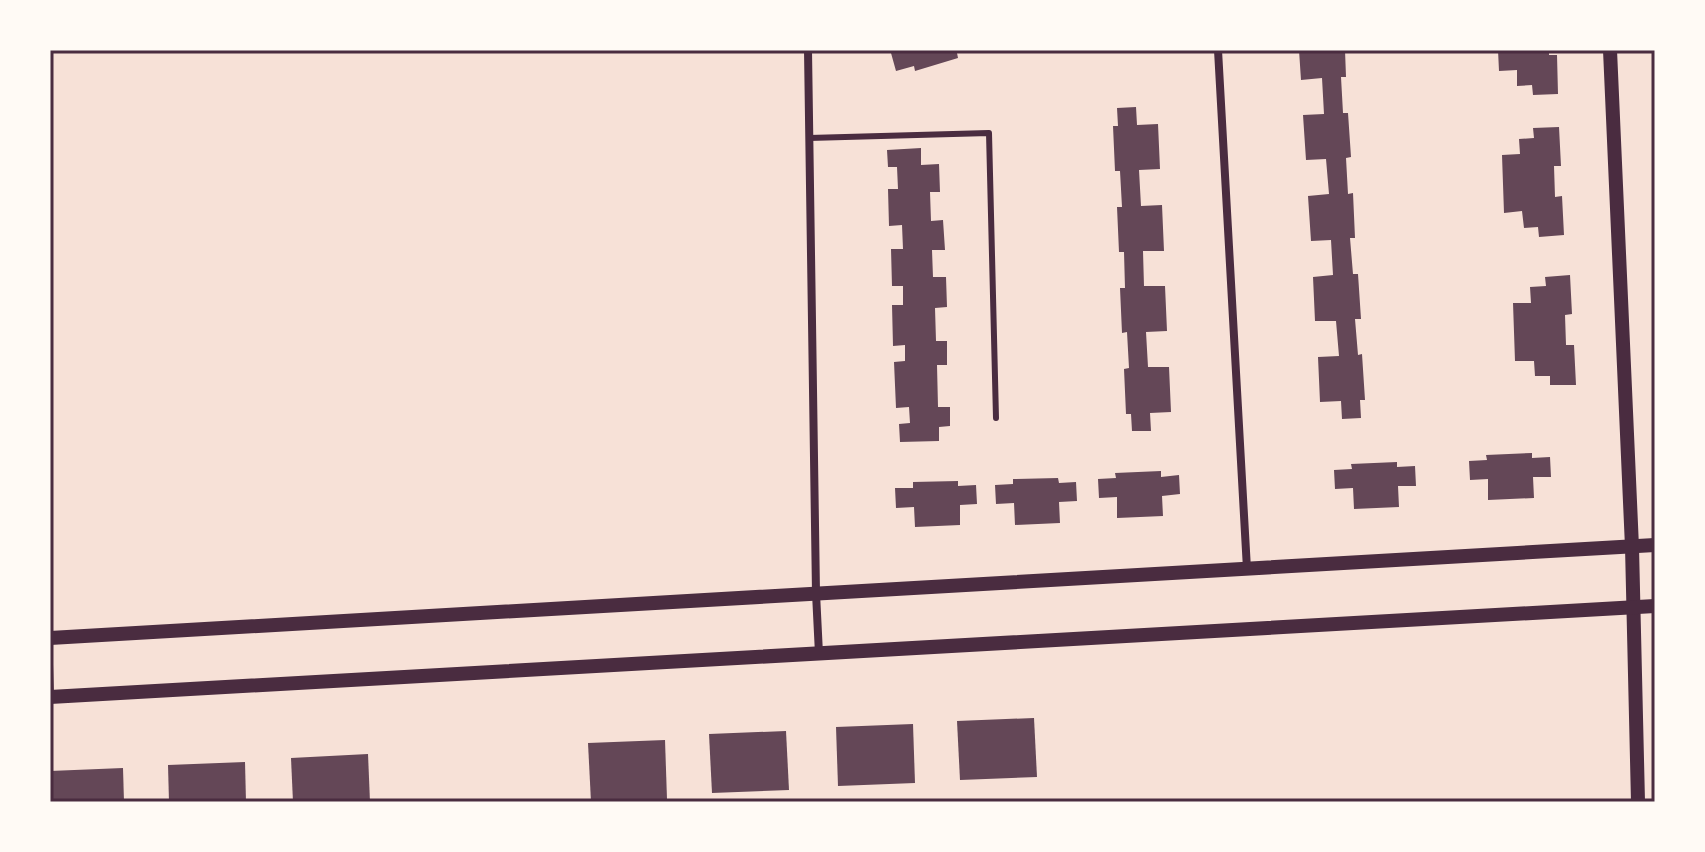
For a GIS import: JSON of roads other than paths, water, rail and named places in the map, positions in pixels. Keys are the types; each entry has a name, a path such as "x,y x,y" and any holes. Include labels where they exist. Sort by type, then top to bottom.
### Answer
{"street":[{"path":"808,50 819,654"},
{"path":"1218,50 1247,569"},
{"path":"1610,50 1632,547 1638,802"},
{"path":"50,638 1655,545"},
{"path":"51,697 1655,606"}],"lane":[{"path":"809,138 989,133 996,418"},
{"path":"50,664 51,697"}]}
